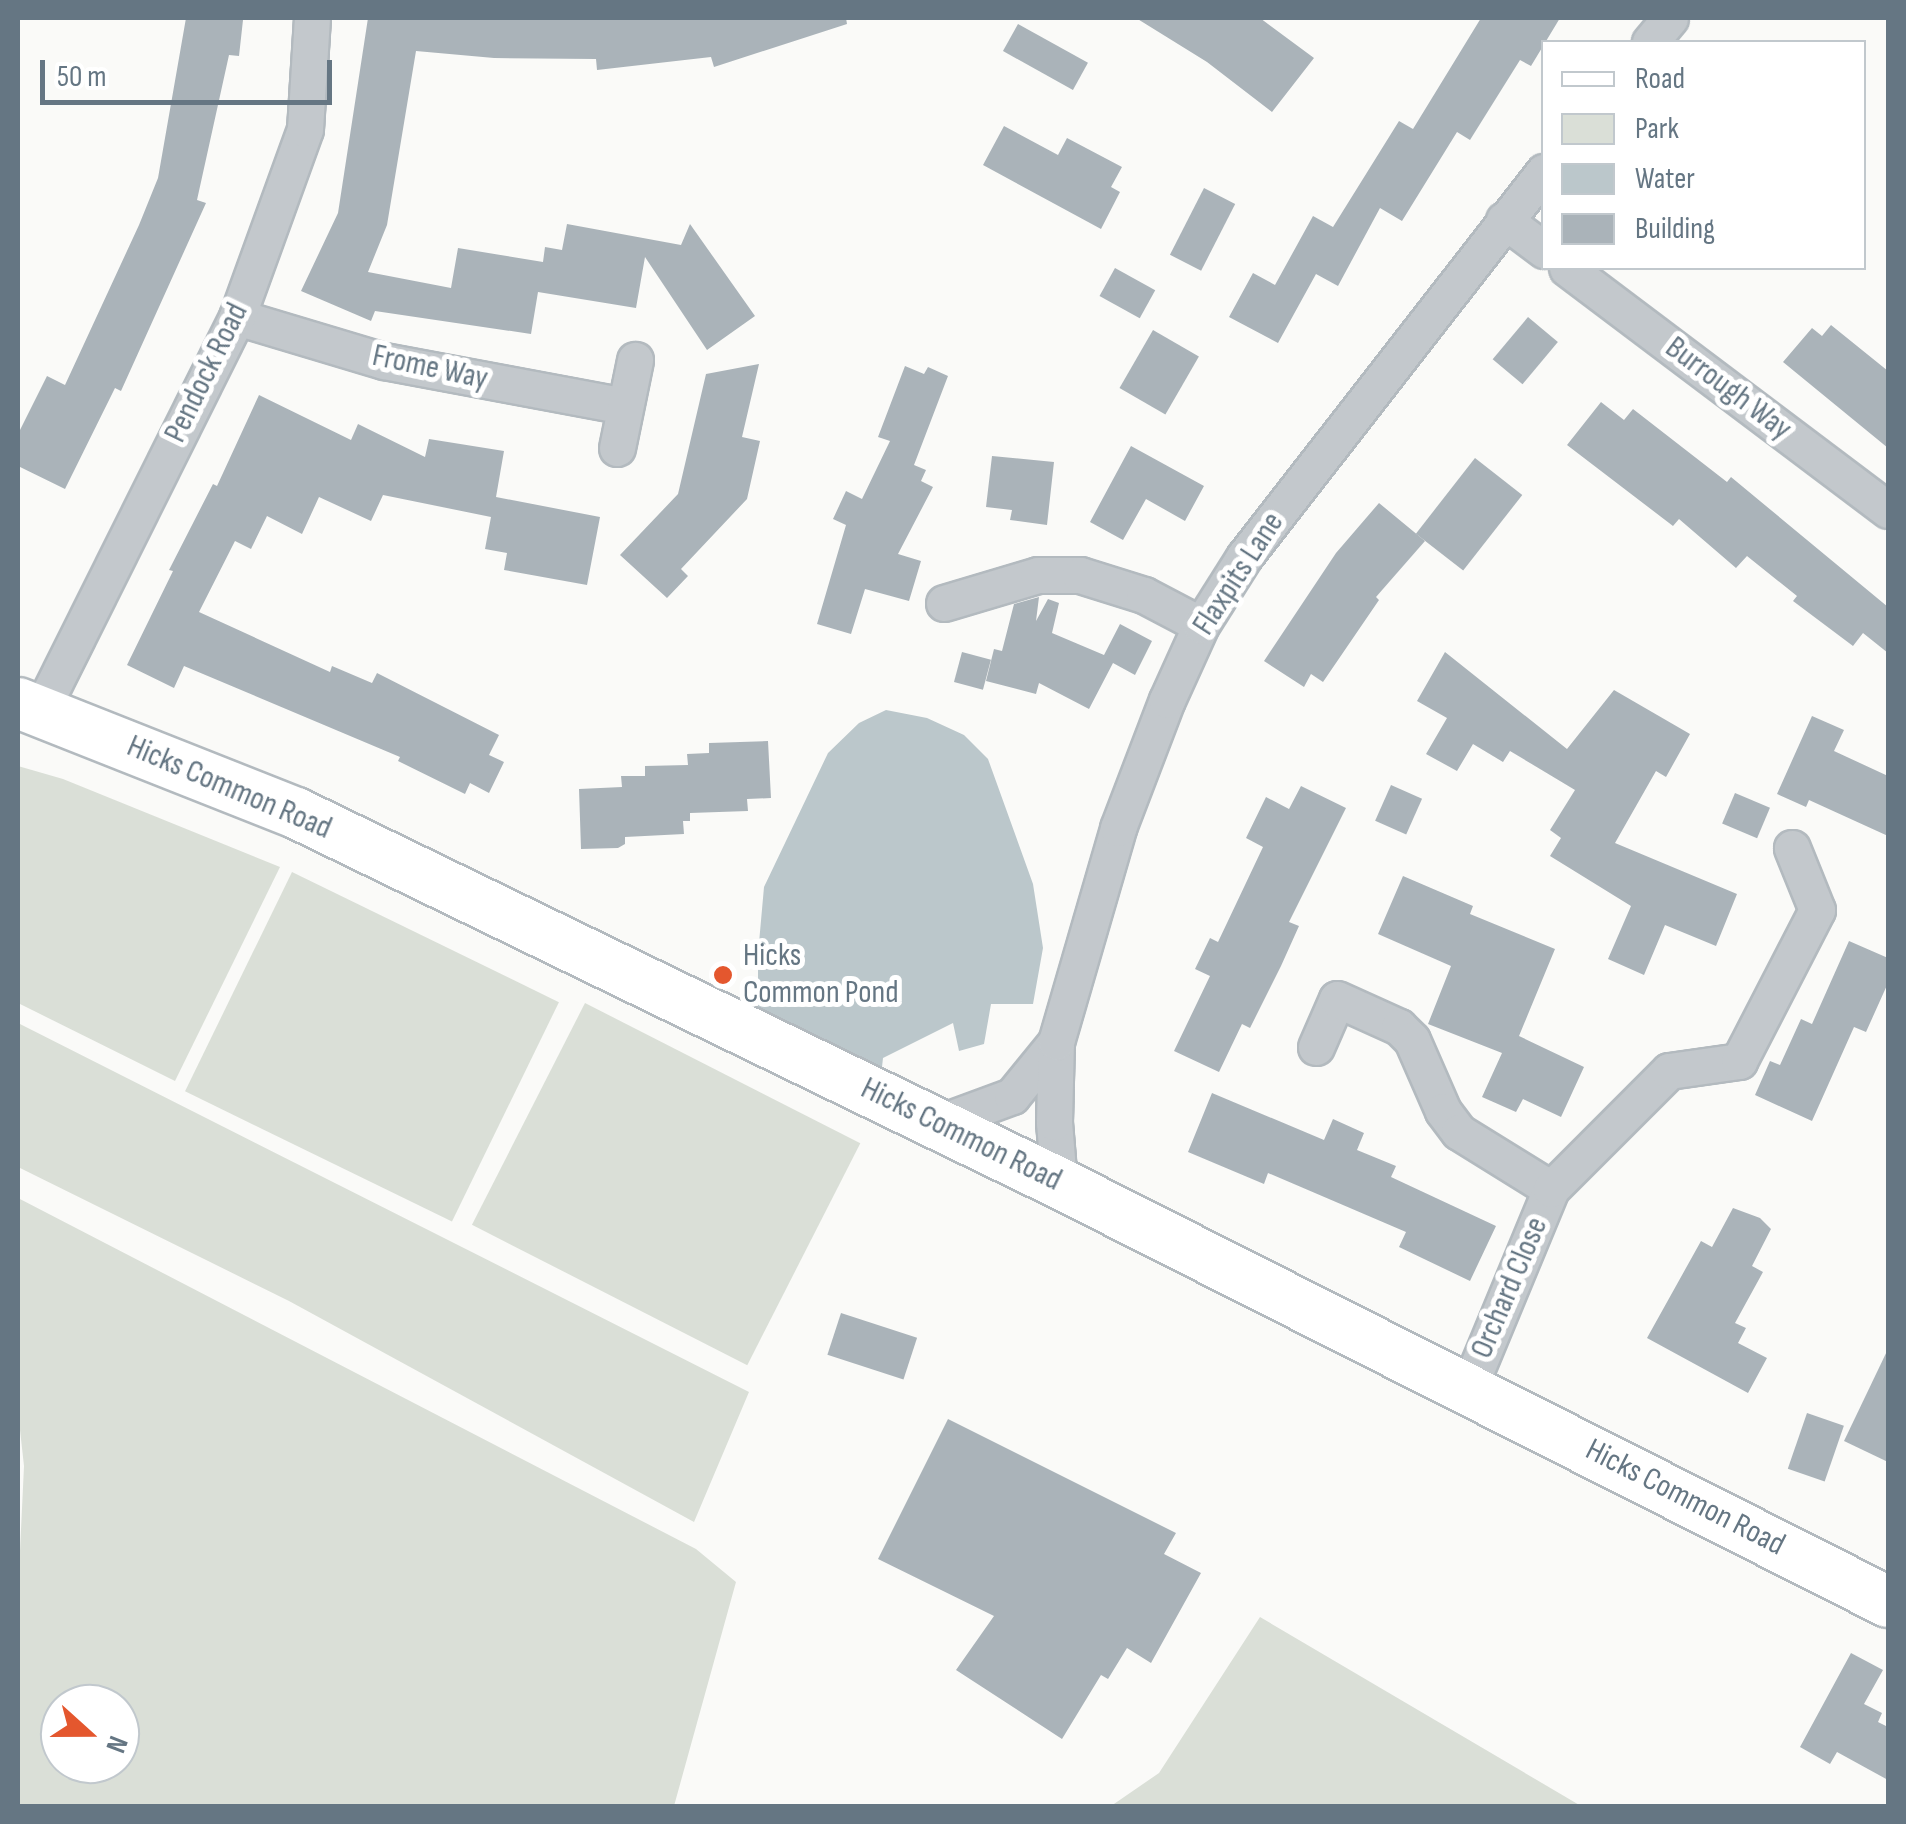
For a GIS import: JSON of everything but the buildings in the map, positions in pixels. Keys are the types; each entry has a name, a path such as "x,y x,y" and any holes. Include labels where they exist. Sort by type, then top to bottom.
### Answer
{"street":[{"name":"Pendock Road","path":"29,706 237,317 305,129 312,18"},
{"path":"1652,40 1670,18"},
{"name":"Flaxpits Lane","path":"1059,1183 1054,1122 1056,1042 1124,812 1201,625 1244,558 1541,176"},
{"path":"1504,220 1541,248"},
{"name":"Burrough Way","path":"1570,270 1888,510"},
{"name":"Frome Way","path":"237,317 384,361 625,406"},
{"path":"617,448 635,360"},
{"path":"944,604 1038,575 1080,575 1144,595 1201,625"},
{"name":"Hicks Common Road","path":"29,706 296,813 1059,1183 1888,1602"},
{"name":"Orchard Close","path":"1469,1387 1551,1189 1669,1071 1739,1061 1817,910 1792,848"},
{"name":"Orchard Close","path":"1316,1047 1337,999 1399,1026 1412,1040 1443,1112 1459,1132 1551,1189"},
{"name":"Flaxpits Lane","path":"936,1124 1012,1096 1056,1042"}],"green space":[{"path":"18,766 63,779 280,867 175,1081 18,1003"},
{"path":"292,872 559,1002 452,1222 185,1091"},
{"path":"585,1003 860,1143 747,1365 472,1225"},
{"path":"18,1023 749,1392 694,1522 289,1301 18,1167"},
{"path":"18,1198 696,1549 736,1582 674,1806 18,1806 18,1593 24,1466 18,1412"},
{"path":"1260,1617 1581,1806 1111,1806 1159,1773"}],"water":[{"path":"886,710 927,718 964,735 988,759 1033,884 1043,948 1033,1004 991,1004 984,1044 959,1051 953,1023 883,1058 881,1076 758,1012 758,954 764,887 828,753 859,723"}],"place":[{"name":"Hicks Common Pond","path":"723,975"}]}
